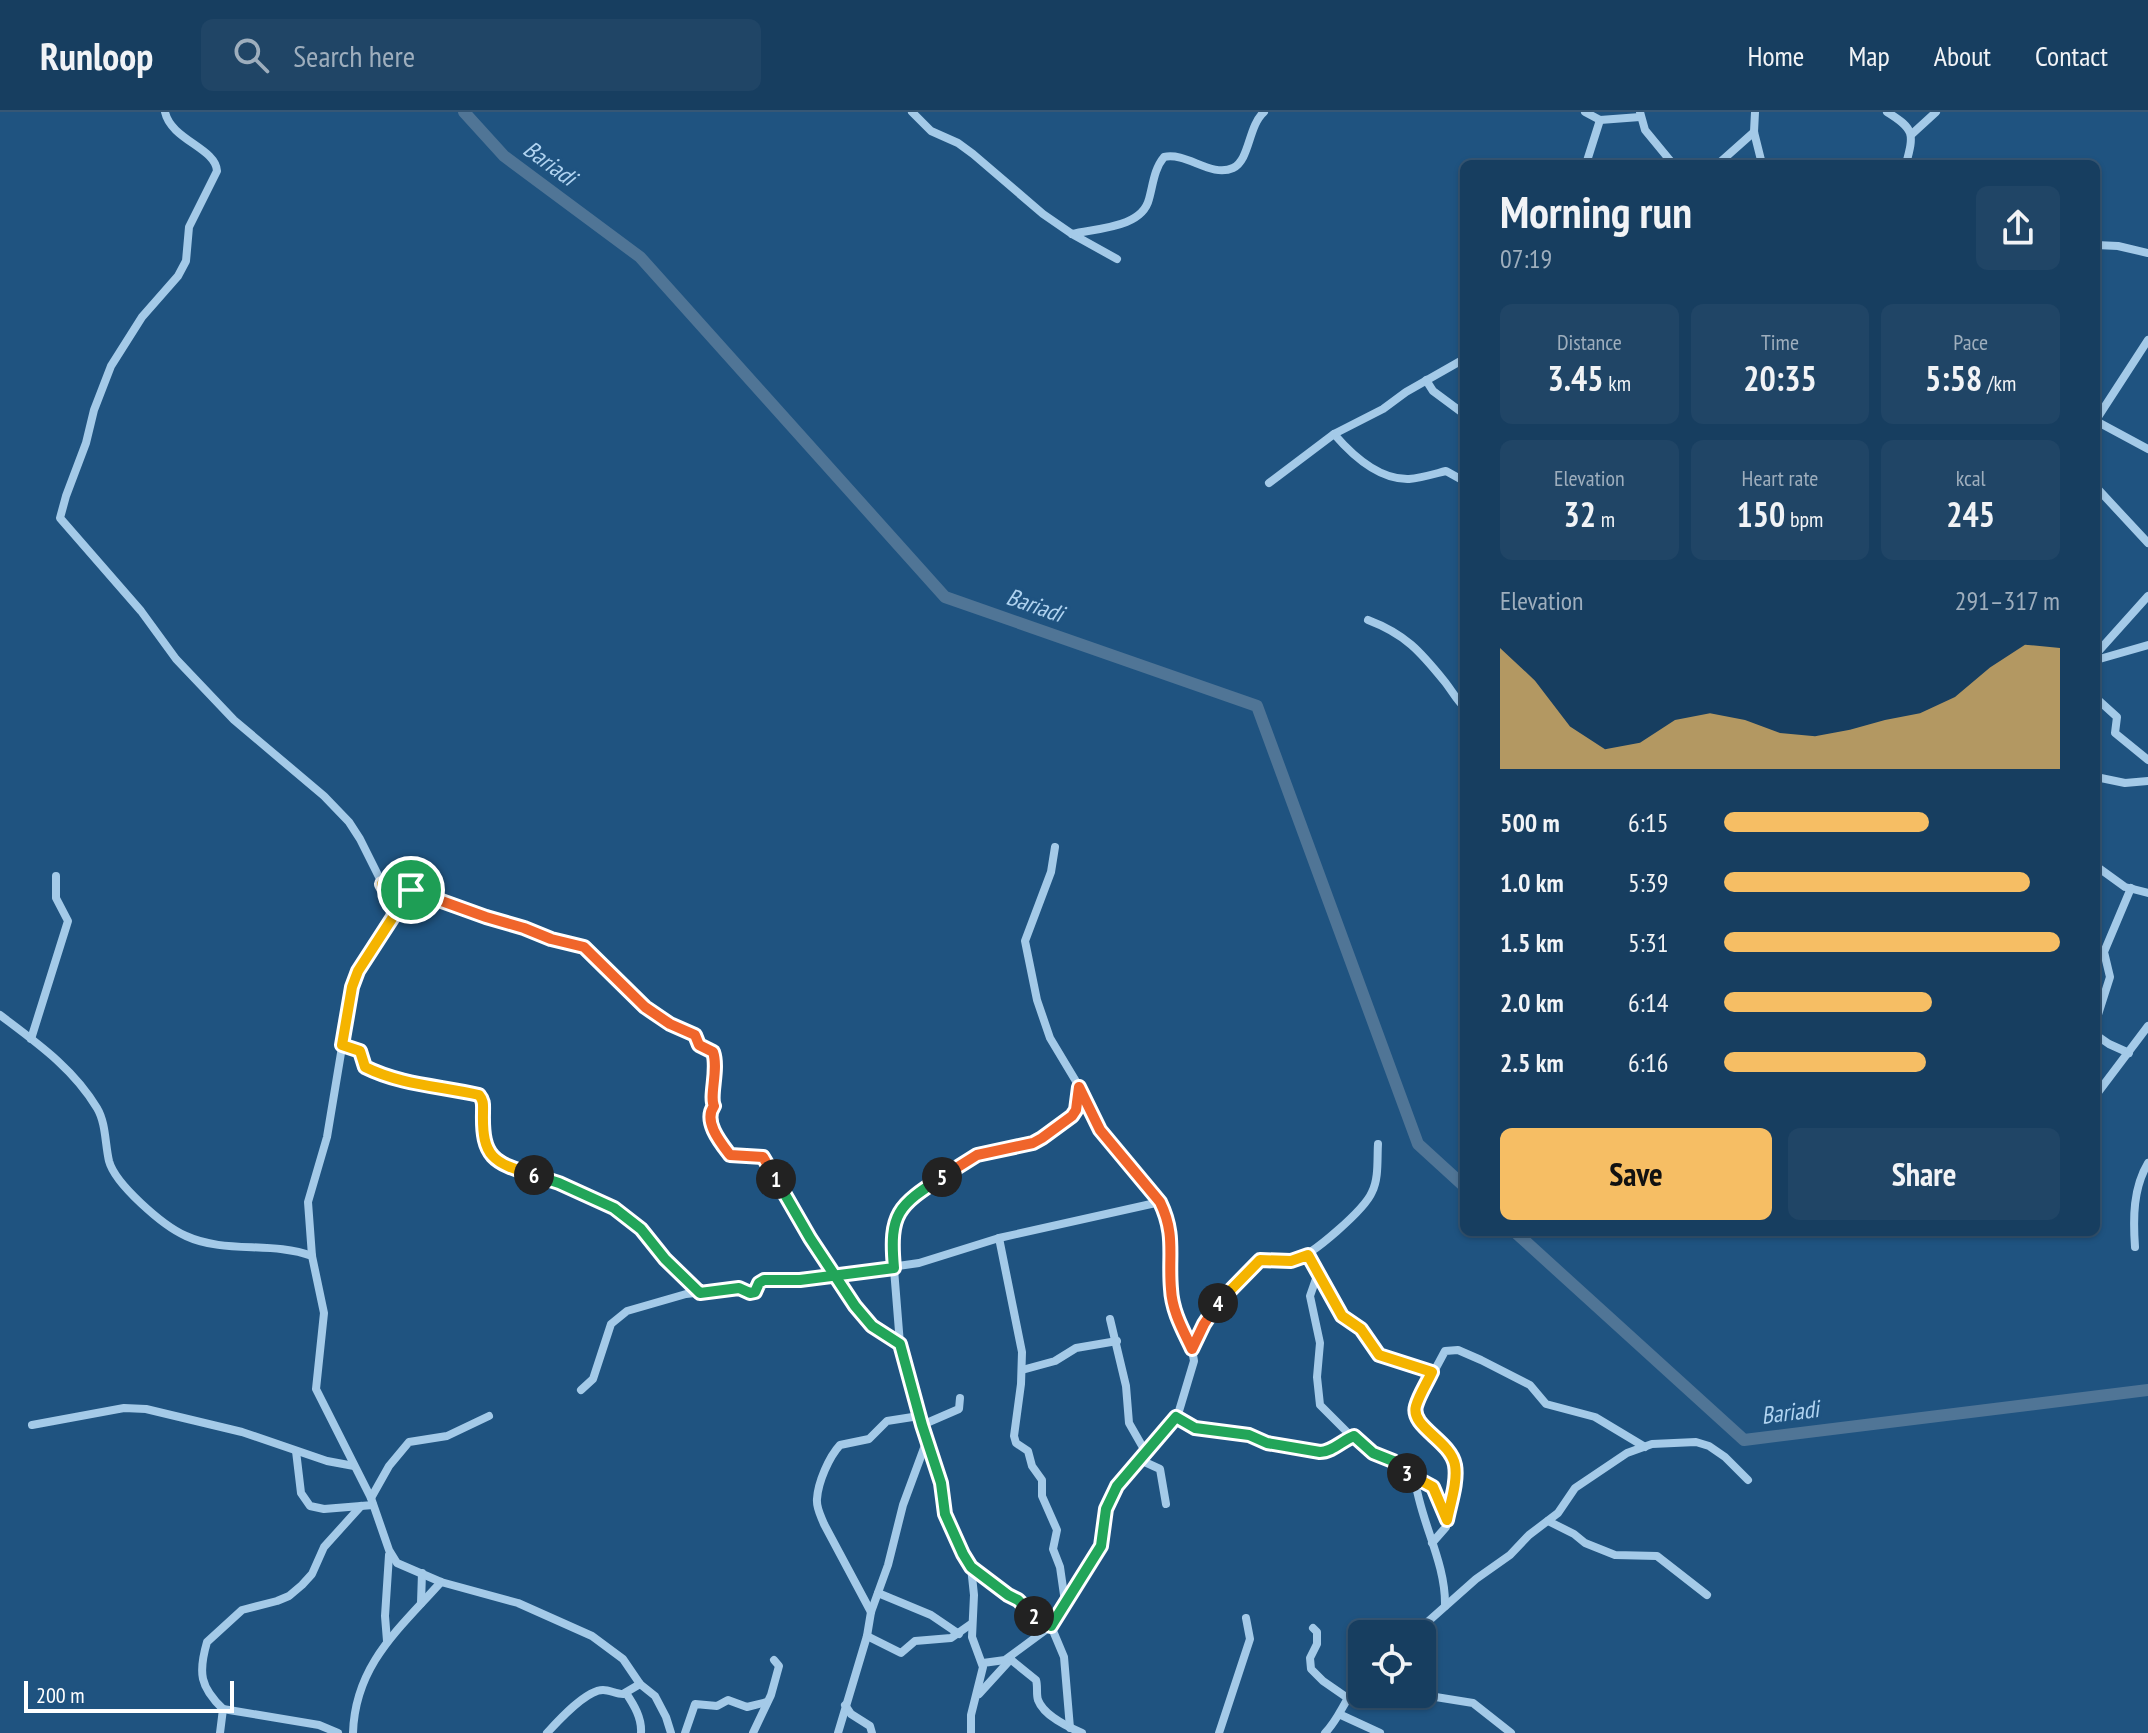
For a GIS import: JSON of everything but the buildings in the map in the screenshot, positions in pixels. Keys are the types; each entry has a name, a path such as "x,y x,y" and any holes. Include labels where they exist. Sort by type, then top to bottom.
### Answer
{"street":[{"path":"165,112 168,124 213,160 217,171 189,227 186,261 178,276 142,317 111,366 60,518 141,611 176,659 234,720 324,796 349,822 395,909 358,971 352,987 327,1137 308,1202 312,1256 324,1313 316,1389 372,1502 389,1550 397,1563 441,1582 494,1595 574,1626 618,1654 640,1684 655,1696 669,1731"},
{"path":"912,112 931,131 958,143 1043,214 1117,259"},
{"path":"1072,234 1141,215 1164,157 1175,156 1224,170 1237,166 1244,157 1257,118 1264,112"},
{"path":"1585,112 1600,120 1640,115 1645,130 1670,160"},
{"path":"1755,112 1754,132 1761,160"},
{"path":"1887,112 1904,122 1912,134"},
{"path":"1907,160 1912,134 1936,112"},
{"path":"1587,160 1600,120"},
{"path":"1722,160 1754,132"},
{"path":"2100,245 2148,253"},
{"path":"2100,415 2148,340"},
{"path":"1269,483 1334,434 1383,409 1460,361"},
{"path":"1426,380 1433,391 1460,411"},
{"path":"2100,423 2148,449"},
{"path":"1334,434 1362,462 1400,478 1412,479 1446,471 1460,479"},
{"path":"2100,491 2148,543"},
{"path":"2100,650 2148,596"},
{"path":"1368,620 1391,628 1408,639 1460,702"},
{"path":"2100,659 2148,645"},
{"path":"2100,702 2117,717 2115,733 2148,760"},
{"path":"2100,778 2125,783 2148,781"},
{"path":"975,1698 1011,1658 1051,1626 1101,1546 1104,1518 1111,1498 1138,1459 1176,1417 1193,1370 1192,1349 1179,1322 1171,1293 1172,1234 1160,1202 1100,1130 1050,1038 1042,1017 1025,941 1051,872 1055,847"},
{"path":"2100,869 2119,883 2148,893"},
{"path":"31,1039 68,921 56,898 56,876"},
{"path":"382,884 402,885 416,893 486,917 584,947 645,1007 670,1024 695,1035 699,1045 713,1052 715,1057 716,1079 710,1100 714,1106 709,1112 715,1134 730,1155 763,1157 833,1275 872,1326 900,1344"},
{"path":"2100,1008 2110,977 2104,952 2131,888"},
{"path":"0,1015 62,1063 82,1084 100,1112 113,1175 169,1228 202,1243 287,1250 312,1256"},
{"path":"2100,1090 2148,1026"},
{"path":"2100,1038 2129,1053"},
{"path":"342,1045 360,1051 365,1067 376,1072 416,1085 479,1095 483,1100 483,1135 489,1154 517,1170 559,1183 614,1208 641,1229 665,1259 700,1293"},
{"path":"971,1733 971,1715 983,1663 972,1637 974,1595 971,1567 945,1514 941,1483 900,1344 892,1244 895,1221 906,1201 977,1155 1033,1143 1042,1138 1072,1116 1076,1110 1079,1087"},
{"path":"1192,1349 1212,1310 1253,1265 1264,1259 1291,1261 1308,1255 1371,1195 1378,1144"},
{"path":"2135,1247 2133,1224 2136,1197 2148,1163"},
{"path":"581,1390 593,1379 607,1334 618,1316 641,1305 681,1295 739,1288 753,1293 764,1280 800,1280 894,1268 940,1258 999,1238 1160,1202"},
{"path":"999,1238 1014,1306 1022,1370 1014,1436 1016,1443 1028,1451 1032,1466 1042,1480 1042,1496 1057,1530 1053,1549 1060,1567 1065,1603"},
{"path":"1308,1255 1342,1316 1361,1329 1379,1355 1432,1372"},
{"path":"1318,1273 1310,1296 1320,1343 1318,1398 1327,1413 1373,1453 1393,1461 1415,1479 1433,1487 1447,1520"},
{"path":"1110,1319 1126,1386 1129,1423 1145,1451"},
{"path":"1022,1370 1055,1361 1076,1348 1117,1341"},
{"path":"1432,1543 1446,1527 1455,1465 1444,1443 1415,1416 1416,1405 1445,1351 1458,1350 1530,1385 1546,1404 1595,1417 1645,1447"},
{"path":"871,1612 818,1509 818,1492 829,1464 840,1445 869,1439 887,1421 920,1420 959,1409 960,1398"},
{"path":"32,1425 124,1408 146,1409 242,1432 296,1451 354,1466"},
{"path":"296,1451 301,1493 310,1506 324,1509 361,1506 372,1502 389,1466 409,1442 447,1436 489,1416"},
{"path":"1176,1417 1195,1428 1249,1435 1267,1443 1320,1452 1329,1451 1354,1436"},
{"path":"838,1733 903,1505 927,1440"},
{"path":"1430,1620 1558,1513 1578,1485 1617,1459 1645,1447 1696,1442 1709,1446 1725,1457 1748,1480"},
{"path":"1138,1459 1160,1469 1166,1504"},
{"path":"1415,1479 1445,1606"},
{"path":"338,1733 319,1725 223,1709 208,1694 202,1682 207,1642 242,1610 289,1596 302,1585 312,1574 324,1547 361,1506"},
{"path":"1548,1521 1585,1543 1615,1555 1657,1556 1707,1595"},
{"path":"387,1642 385,1616 389,1550"},
{"path":"971,1567 1018,1600 1037,1620 1051,1626 1064,1657 1070,1728"},
{"path":"421,1604 422,1573"},
{"path":"353,1733 358,1694 365,1676 387,1642 441,1582"},
{"path":"878,1593 931,1615 959,1634"},
{"path":"1219,1733 1250,1639 1250,1626 1246,1618"},
{"path":"867,1636 901,1653 915,1641 944,1639 959,1634 971,1624"},
{"path":"1313,1628 1317,1632 1318,1643 1310,1658 1311,1669 1348,1698"},
{"path":"983,1663 1011,1658"},
{"path":"1011,1658 1038,1683 1040,1704 1070,1728 1082,1733"},
{"path":"753,1733 779,1666 774,1660"},
{"path":"547,1733 592,1694 603,1690 626,1693 640,1684"},
{"path":"626,1693 642,1725 641,1733"},
{"path":"1436,1697 1473,1703 1511,1733"},
{"path":"685,1733 695,1704 717,1706 728,1700 747,1707 767,1702"},
{"path":"1325,1733 1341,1715 1348,1701"},
{"path":"845,1705 851,1714 870,1726 872,1733"},
{"path":"220,1733 223,1709"},
{"path":"1341,1715 1380,1733"}],"waterway":[{"name":"Bariadi","path":"464,112 504,156 640,257 945,597 1257,706 1418,1144 1460,1182"},
{"name":"Bariadi","path":"1519,1236 1744,1440 2148,1390"}],"route":[{"path":"411,890 402,885 382,884 395,909 390,925 358,971 352,987 342,1045 360,1051 365,1067 396,1080 481,1096 483,1135 489,1154 517,1170 559,1183 614,1208 641,1229 665,1259 700,1293 739,1288 753,1293 764,1280 800,1280 833,1275 894,1268 892,1244 895,1221 906,1201 977,1155 1007,1150 1042,1138 1072,1116 1076,1110 1079,1087 1100,1130 1160,1202 1167,1215 1172,1234 1171,1293 1179,1322 1192,1349 1212,1310 1253,1265 1264,1259 1291,1261 1308,1255 1342,1316 1361,1329 1375,1352 1432,1372 1416,1405 1415,1416 1444,1443 1456,1468 1447,1520 1433,1487 1415,1479 1393,1461 1373,1453 1358,1437 1320,1452 1267,1443 1249,1435 1195,1428 1176,1417 1117,1486 1106,1509 1101,1546 1051,1626 1037,1620 1018,1600 971,1567 963,1554 945,1514 943,1490 900,1344 872,1326 855,1306 833,1275 810,1238 763,1157 732,1156 715,1134 709,1119 709,1112 714,1106 710,1100 716,1079 713,1052 699,1045 695,1035 670,1024 645,1007 584,947 551,939 411,890"}]}
